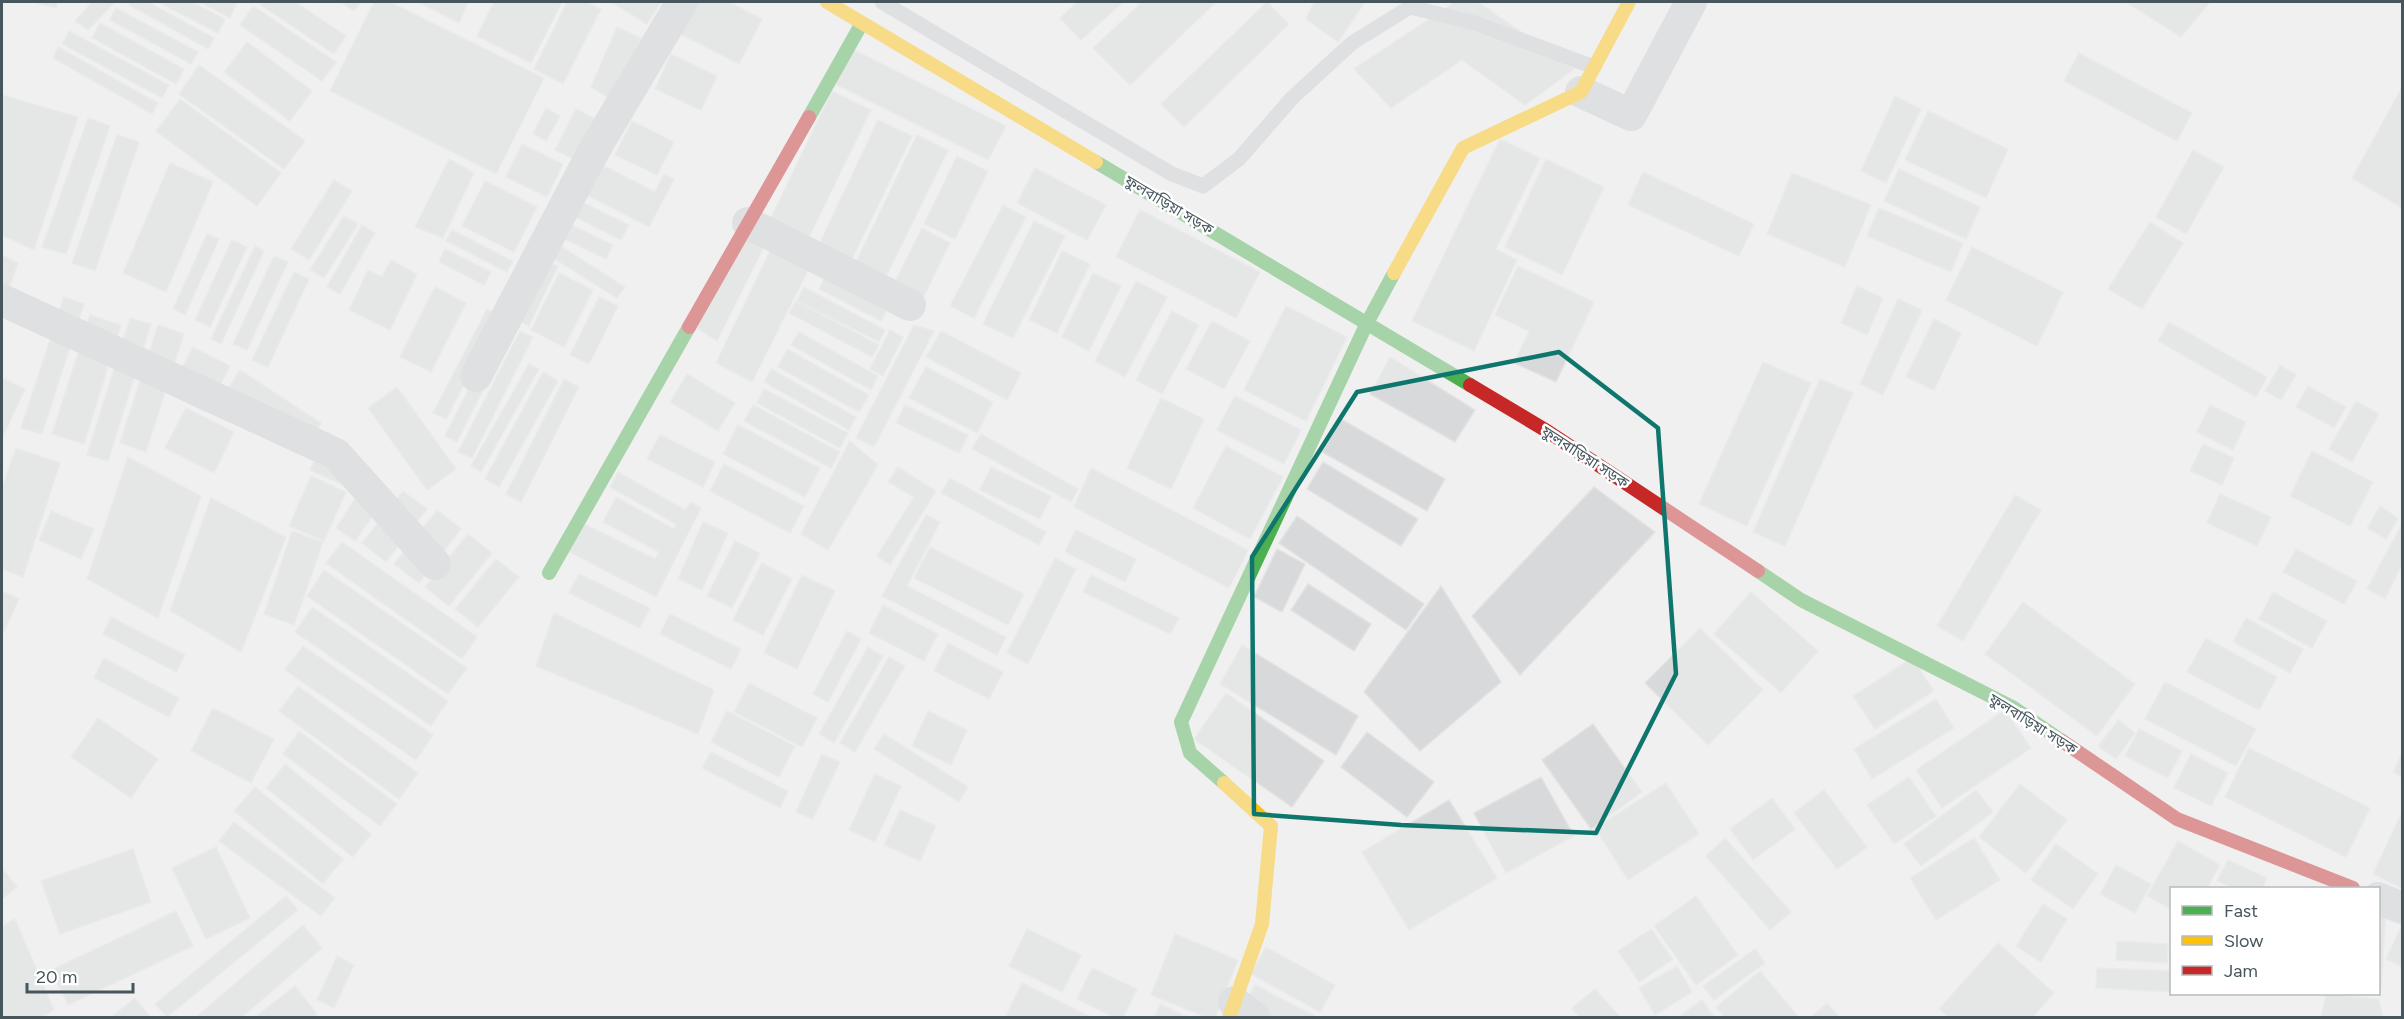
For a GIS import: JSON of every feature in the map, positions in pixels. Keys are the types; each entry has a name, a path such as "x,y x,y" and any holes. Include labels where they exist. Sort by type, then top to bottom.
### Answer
{"street":[{"path":"476,376 593,152 682,2"},
{"name":"ফুলবাড়িয়া সড়ক","path":"827,2 1547,431 1801,600 2014,708 2177,819 2350,887"},
{"path":"1239,1012 1262,924 1271,826 1190,753 1181,722 1367,323 1463,148 1587,80 1629,2"},
{"path":"1587,80 1630,115 1691,2"},
{"path":"549,573 862,23"},
{"path":"748,223 910,305"},
{"path":"2,300 336,454 435,564"},
{"path":"2380,898 2403,908"}],"lane":[{"path":"882,2 1172,174 1203,186 1239,159 1292,98 1352,44 1410,8 1475,22 1587,80"}],"highlighted area":[{"path":"1559,352 1658,428 1676,674 1596,833 1401,825 1254,814 1252,557 1357,392"}],"building":[{"path":"32,2 58,2 56,8"},
{"path":"92,2 115,2 88,30 75,21"},
{"path":"131,2 148,2 214,38 208,49 129,5"},
{"path":"158,2 192,2 225,19 218,33"},
{"path":"199,2 233,2 237,3 230,18"},
{"path":"263,2 295,2 346,36 334,54 261,5"},
{"path":"341,2 361,2 354,11"},
{"path":"374,2 390,2 544,78 496,174 330,91"},
{"path":"418,2 468,2 459,23"},
{"path":"494,2 562,2 531,63 477,36"},
{"path":"567,2 586,2 601,9 563,84 534,69"},
{"path":"611,2 661,2 647,24"},
{"path":"690,2 729,2 762,19 739,64 674,31"},
{"path":"1077,2 1123,2 1081,40 1060,18"},
{"path":"1142,2 1216,2 1130,85 1093,48"},
{"path":"1267,2 1289,24 1184,127 1161,104"},
{"path":"1314,2 1365,2 1338,42 1306,19"},
{"path":"1455,2 1478,2 1574,69 1525,105 1462,60 1391,108 1354,69"},
{"path":"2126,2 2210,2 2181,37"},
{"path":"253,6 336,62 322,81 240,25"},
{"path":"116,8 198,52 191,64 110,20"},
{"path":"100,23 184,69 176,84 92,38"},
{"path":"617,27 641,38 613,101 591,87"},
{"path":"69,31 169,85 162,98 62,44"},
{"path":"247,42 312,91 290,121 224,72"},
{"path":"58,47 158,103 152,114 53,58"},
{"path":"852,49 1006,126 988,160 835,84"},
{"path":"2079,53 2192,113 2177,141 2064,81"},
{"path":"671,54 717,76 701,110 655,89"},
{"path":"199,65 305,141 284,169 179,94"},
{"path":"2402,87 2402,208 2352,178"},
{"path":"832,91 871,110 808,239 770,220"},
{"path":"2,95 78,117 34,250 2,235"},
{"path":"1895,96 1921,109 1886,183 1861,171"},
{"path":"180,99 281,173 257,206 156,131"},
{"path":"546,108 560,116 546,141 533,134"},
{"path":"576,109 594,118 573,159 555,150"},
{"path":"1928,111 2008,149 1986,198 1905,160"},
{"path":"88,118 110,126 66,254 42,247"},
{"path":"878,120 912,136 848,267 816,251"},
{"path":"632,121 674,142 657,175 615,155"},
{"path":"621,133 604,166 655,192 664,174 674,179 649,227 573,188"},
{"path":"117,135 139,142 95,271 72,263"},
{"path":"917,135 948,150 885,279 855,264"},
{"path":"1500,139 1540,158 1496,249 1517,260 1474,351 1412,321"},
{"path":"522,144 563,164 547,197 506,177"},
{"path":"2193,150 2224,167 2186,234 2156,217"},
{"path":"957,156 988,171 955,239 924,224"},
{"path":"449,159 474,173 443,238 415,227"},
{"path":"1546,159 1604,187 1562,275 1505,247"},
{"path":"170,163 213,182 166,292 123,273"},
{"path":"1035,168 1106,205 1087,240 1017,203"},
{"path":"1899,169 1980,207 1966,239 1884,201"},
{"path":"1643,172 1754,224 1739,256 1628,205"},
{"path":"1792,173 1871,205 1845,267 1767,234"},
{"path":"334,180 352,191 309,260 291,249"},
{"path":"485,181 537,207 514,252 462,226"},
{"path":"566,194 629,225 621,240 559,209"},
{"path":"1003,205 1026,217 974,318 950,306"},
{"path":"1879,208 1963,243 1951,272 1867,236"},
{"path":"1140,210 1260,272 1236,318 1116,257"},
{"path":"551,215 613,245 606,259 544,229"},
{"path":"344,216 358,224 324,278 310,270"},
{"path":"1034,221 1065,236 1013,338 983,324"},
{"path":"2150,222 2183,243 2142,309 2108,289"},
{"path":"362,225 375,233 340,294 327,287"},
{"path":"922,228 950,243 922,300 893,286"},
{"path":"741,229 766,243 717,341 694,326"},
{"path":"452,230 513,261 507,272 446,241"},
{"path":"207,234 219,239 185,315 173,309"},
{"path":"545,236 625,287 617,298 537,248"},
{"path":"232,240 247,247 210,327 195,320"},
{"path":"773,245 810,266 752,382 716,363"},
{"path":"255,246 264,251 221,344 211,339"},
{"path":"1972,247 2063,292 2037,346 1946,300"},
{"path":"445,249 491,272 484,285 439,262"},
{"path":"526,251 558,266 529,326 497,311"},
{"path":"1062,251 1090,264 1057,333 1029,320"},
{"path":"2,255 18,263 2,308"},
{"path":"274,256 288,262 247,350 233,344"},
{"path":"391,260 417,274 390,330 349,310 368,270 382,277"},
{"path":"1518,266 1594,302 1556,382 1514,363 1529,331 1495,315"},
{"path":"294,272 309,279 268,367 252,360"},
{"path":"559,273 593,290 564,347 531,330"},
{"path":"1093,273 1121,286 1089,351 1062,337"},
{"path":"826,275 888,307 881,321 819,289"},
{"path":"1136,281 1167,297 1125,377 1095,361"},
{"path":"1857,286 1883,298 1867,335 1841,323"},
{"path":"435,287 466,303 431,372 400,357"},
{"path":"804,287 885,330 879,342 797,301"},
{"path":"64,297 84,304 42,434 21,428"},
{"path":"599,297 618,306 589,364 570,355"},
{"path":"1898,299 1922,310 1883,395 1860,384"},
{"path":"796,301 879,345 872,357 789,313"},
{"path":"1286,306 1347,337 1306,421 1244,390"},
{"path":"487,309 500,316 446,419 433,413"},
{"path":"1172,311 1199,325 1162,394 1136,380"},
{"path":"90,315 121,325 84,444 52,434"},
{"path":"130,318 151,324 108,461 87,455"},
{"path":"1934,319 1961,333 1934,390 1906,377"},
{"path":"503,321 515,327 457,442 445,436"},
{"path":"1212,321 1250,341 1224,389 1186,369"},
{"path":"2169,322 2267,377 2256,397 2158,341"},
{"path":"158,325 184,334 146,452 120,443"},
{"path":"914,325 934,331 874,447 856,438"},
{"path":"890,330 903,337 883,376 870,369"},
{"path":"520,331 533,337 472,458 458,452"},
{"path":"941,331 1021,373 1007,400 926,357"},
{"path":"799,332 878,376 871,390 791,345"},
{"path":"193,347 230,366 206,412 169,393"},
{"path":"787,349 869,395 859,412 778,367"},
{"path":"1390,357 1475,410 1455,442 1370,394"},
{"path":"1763,362 1811,383 1747,526 1699,504"},
{"path":"529,364 539,369 481,472 471,466"},
{"path":"2280,365 2296,375 2281,400 2265,391"},
{"path":"926,367 993,402 977,433 909,398"},
{"path":"771,369 856,417 849,430 764,382"},
{"path":"240,370 321,423 306,456 214,409"},
{"path":"543,372 558,381 499,487 485,479"},
{"path":"687,374 735,403 718,431 670,402"},
{"path":"2,378 25,389 2,439"},
{"path":"564,379 579,387 521,502 506,494"},
{"path":"1820,379 1853,393 1785,546 1753,532"},
{"path":"2308,386 2346,407 2334,428 2296,407"},
{"path":"397,387 456,469 427,490 368,408"},
{"path":"764,389 848,433 840,448 757,403"},
{"path":"1235,396 1301,430 1284,464 1217,430"},
{"path":"1161,398 1204,419 1171,489 1127,468"},
{"path":"2356,401 2379,414 2352,462 2329,449"},
{"path":"753,405 840,452 831,468 744,421"},
{"path":"905,405 968,435 959,453 896,423"},
{"path":"2210,405 2246,422 2233,450 2197,432"},
{"path":"186,408 234,432 214,473 165,448"},
{"path":"1341,419 1445,479 1427,511 1322,452"},
{"path":"738,425 820,468 805,497 723,454"},
{"path":"329,432 358,461 345,486 310,470"},
{"path":"981,434 1078,489 1071,502 972,449"},
{"path":"660,435 715,462 703,487 647,459"},
{"path":"850,441 878,465 828,550 801,534"},
{"path":"2203,444 2234,458 2222,485 2190,471"},
{"path":"1226,446 1283,477 1250,539 1193,508"},
{"path":"16,448 60,463 23,577 2,569 2,487"},
{"path":"2312,451 2373,482 2350,526 2290,496"},
{"path":"128,457 201,496 158,618 87,579"},
{"path":"1323,462 1418,519 1401,546 1307,489"},
{"path":"724,464 804,506 790,533 710,491"},
{"path":"898,467 936,491 890,565 877,556 914,497 888,482"},
{"path":"991,467 1051,496 1040,519 980,490"},
{"path":"1091,468 1248,550 1229,588 1074,507"},
{"path":"618,472 685,510 691,502 701,508 656,597 560,547 574,519 655,559 659,552 603,522 616,497 674,529 676,524 610,487"},
{"path":"311,476 346,492 324,541 289,526"},
{"path":"369,477 390,491 355,541 336,528"},
{"path":"950,478 1046,532 1039,545 941,493"},
{"path":"1594,487 1655,532 1520,675 1472,616"},
{"path":"403,491 427,509 386,562 362,543"},
{"path":"2220,494 2271,517 2257,546 2207,523"},
{"path":"2015,495 2041,510 1963,641 1937,626"},
{"path":"211,498 286,537 241,652 170,611"},
{"path":"2380,506 2398,518 2386,539 2367,528"},
{"path":"437,510 461,529 419,583 394,564"},
{"path":"51,511 94,529 81,559 39,540"},
{"path":"926,515 940,522 907,586 1006,637 997,655 882,596"},
{"path":"1297,516 1424,604 1406,630 1279,543"},
{"path":"703,522 728,533 702,590 678,579"},
{"path":"2402,524 2402,565 2385,599 2367,589"},
{"path":"1076,530 1136,559 1125,582 1065,552"},
{"path":"292,531 323,542 294,625 264,614"},
{"path":"468,534 492,553 449,606 425,587"},
{"path":"735,541 760,553 732,608 707,596"},
{"path":"342,542 477,637 462,659 326,563"},
{"path":"930,547 1024,594 1008,625 914,578"},
{"path":"1277,549 1305,564 1282,612 1254,597"},
{"path":"2296,549 2357,581 2344,604 2283,572"},
{"path":"1055,558 1076,569 1028,664 1007,653"},
{"path":"496,559 519,577 478,627 455,609"},
{"path":"762,563 792,579 763,635 733,620"},
{"path":"324,570 467,668 448,694 307,596"},
{"path":"579,574 650,608 640,628 569,593"},
{"path":"802,575 835,591 797,669 764,653"},
{"path":"1091,575 1179,618 1170,634 1083,592"},
{"path":"1308,584 1371,624 1354,651 1291,610"},
{"path":"1441,586 1501,682 1420,751 1364,692"},
{"path":"2,591 19,599 2,636"},
{"path":"1751,592 1818,651 1781,693 1714,634"},
{"path":"2273,592 2327,621 2312,648 2259,619"},
{"path":"2023,602 2135,684 2097,736 1985,654"},
{"path":"883,605 938,634 924,661 869,633"},
{"path":"312,607 448,701 431,726 295,632"},
{"path":"554,613 714,690 698,734 536,666"},
{"path":"670,614 741,649 731,669 660,634"},
{"path":"111,617 185,655 176,672 103,634"},
{"path":"2246,618 2303,649 2290,673 2233,642"},
{"path":"1700,628 1763,690 1708,745 1645,683"},
{"path":"847,631 861,639 828,702 813,694"},
{"path":"2206,638 2277,677 2259,710 2187,672"},
{"path":"948,643 1003,672 989,699 934,671"},
{"path":"1242,645 1358,716 1336,755 1220,684"},
{"path":"303,646 433,735 416,760 285,670"},
{"path":"868,647 883,656 834,743 819,734"},
{"path":"889,657 905,666 855,752 840,743"},
{"path":"104,658 179,698 169,717 94,678"},
{"path":"1912,658 1934,691 1875,729 1853,696"},
{"path":"2165,682 2256,729 2236,766 2145,719"},
{"path":"749,683 817,718 802,747 734,712"},
{"path":"298,686 418,773 399,799 279,711"},
{"path":"1226,693 1324,761 1292,807 1194,739"},
{"path":"1936,699 1954,728 1872,779 1854,749"},
{"path":"213,708 274,739 251,783 191,751"},
{"path":"2005,710 2031,748 1942,808 1916,770"},
{"path":"727,711 795,746 779,777 711,742"},
{"path":"928,711 967,730 951,765 912,746"},
{"path":"98,718 158,759 131,798 71,757"},
{"path":"2118,720 2135,733 2116,759 2098,746"},
{"path":"1593,724 1642,792 1591,829 1542,760"},
{"path":"2139,729 2182,751 2168,778 2125,756"},
{"path":"299,731 397,804 380,826 283,754"},
{"path":"1367,732 1434,782 1407,817 1341,767"},
{"path":"884,734 968,787 959,802 874,749"},
{"path":"2249,748 2370,808 2346,857 2225,797"},
{"path":"711,752 788,791 780,808 702,768"},
{"path":"2402,753 2402,777 2393,772"},
{"path":"822,754 840,762 813,819 796,812"},
{"path":"2191,754 2228,773 2211,806 2174,788"},
{"path":"285,764 371,834 353,857 266,788"},
{"path":"875,774 901,786 875,842 849,830"},
{"path":"1541,777 1574,836 1506,873 1474,813"},
{"path":"1909,777 1936,816 1894,844 1867,805"},
{"path":"1666,783 1699,834 1628,880 1595,828"},
{"path":"2020,784 2067,820 2026,873 1979,837"},
{"path":"255,787 343,859 323,884 234,811"},
{"path":"1824,790 1867,847 1837,869 1794,813"},
{"path":"1976,790 1993,812 1921,866 1904,844"},
{"path":"1772,798 1795,829 1753,860 1730,829"},
{"path":"1449,800 1497,878 1409,930 1362,852"},
{"path":"900,810 936,826 920,861 884,845"},
{"path":"2402,812 2402,888 2373,874"},
{"path":"234,822 335,898 321,916 219,841"},
{"path":"1725,838 1791,912 1770,930 1706,856"},
{"path":"1974,838 2000,880 1936,920 1910,878"},
{"path":"2178,841 2220,865 2208,887 2170,887 2170,909 2147,896"},
{"path":"2056,844 2098,874 2073,909 2031,880"},
{"path":"216,847 250,918 206,939 172,868"},
{"path":"133,849 151,902 60,934 41,881"},
{"path":"2228,860 2267,878 2262,887 2231,887 2217,881"},
{"path":"2116,865 2151,884 2135,913 2100,894"},
{"path":"2,868 17,887 2,899"},
{"path":"286,896 298,910 167,1017 155,1004"},
{"path":"1696,896 1738,955 1696,985 1654,926"},
{"path":"2043,904 2067,919 2041,962 2016,946"},
{"path":"176,911 193,946 68,1005 51,970"},
{"path":"2380,913 2386,913 2381,988"},
{"path":"15,919 54,1010 41,1018 2,1018 2,927"},
{"path":"303,925 322,948 241,1018 195,1018"},
{"path":"2402,925 2402,967 2386,959"},
{"path":"1027,929 1081,955 1062,992 1009,966"},
{"path":"1651,929 1673,959 1639,982 1618,951"},
{"path":"1175,934 1238,960 1215,1018 1208,1018 1151,995"},
{"path":"2117,941 2168,944 2167,963 2116,960"},
{"path":"1998,943 2054,993 2032,1018 1949,1018 1939,1009"},
{"path":"1266,947 1335,985 1320,1012 1251,974"},
{"path":"1755,949 1765,963 1714,1000 1703,986"},
{"path":"337,956 354,965 334,1008 317,1000"},
{"path":"1677,966 1692,992 1655,1015 1639,988"},
{"path":"1092,968 1137,989 1123,1018 1115,1018 1077,999"},
{"path":"2097,968 2170,971 2170,992 2096,988"},
{"path":"1760,971 1799,1018 1725,1018 1716,1007"},
{"path":"1022,983 1093,1018 1005,1018"},
{"path":"1255,985 1319,1018 1238,1018"},
{"path":"295,986 317,1014 312,1018 254,1018"},
{"path":"1595,989 1621,1018 1580,1018 1572,1008"},
{"path":"2326,995 2337,995 2379,999 2383,1018 2321,1018"},
{"path":"135,998 151,1018 110,1018"},
{"path":"1702,1000 1715,1018 1677,1018"},
{"path":"1827,1003 1840,1018 1810,1018"},
{"path":"1160,1004 1189,1018 1154,1018"}],"traffic: fast":[{"path":"809,117 862,23"},
{"path":"1096,162 1470,385"},
{"path":"1224,783 1190,753 1181,722 1367,323 1394,273"},
{"path":"549,573 689,327"},
{"path":"1758,571 1801,600 2014,708 2062,741"}],"traffic: slow":[{"path":"827,2 1096,162"},
{"path":"1394,273 1463,148 1581,92 1629,2"},
{"path":"1224,783 1271,826 1262,924 1229,1018"}],"traffic: jam":[{"path":"689,327 809,117"},
{"path":"1470,385 1547,431 1758,571"},
{"path":"2062,741 2177,819 2350,887"}]}
